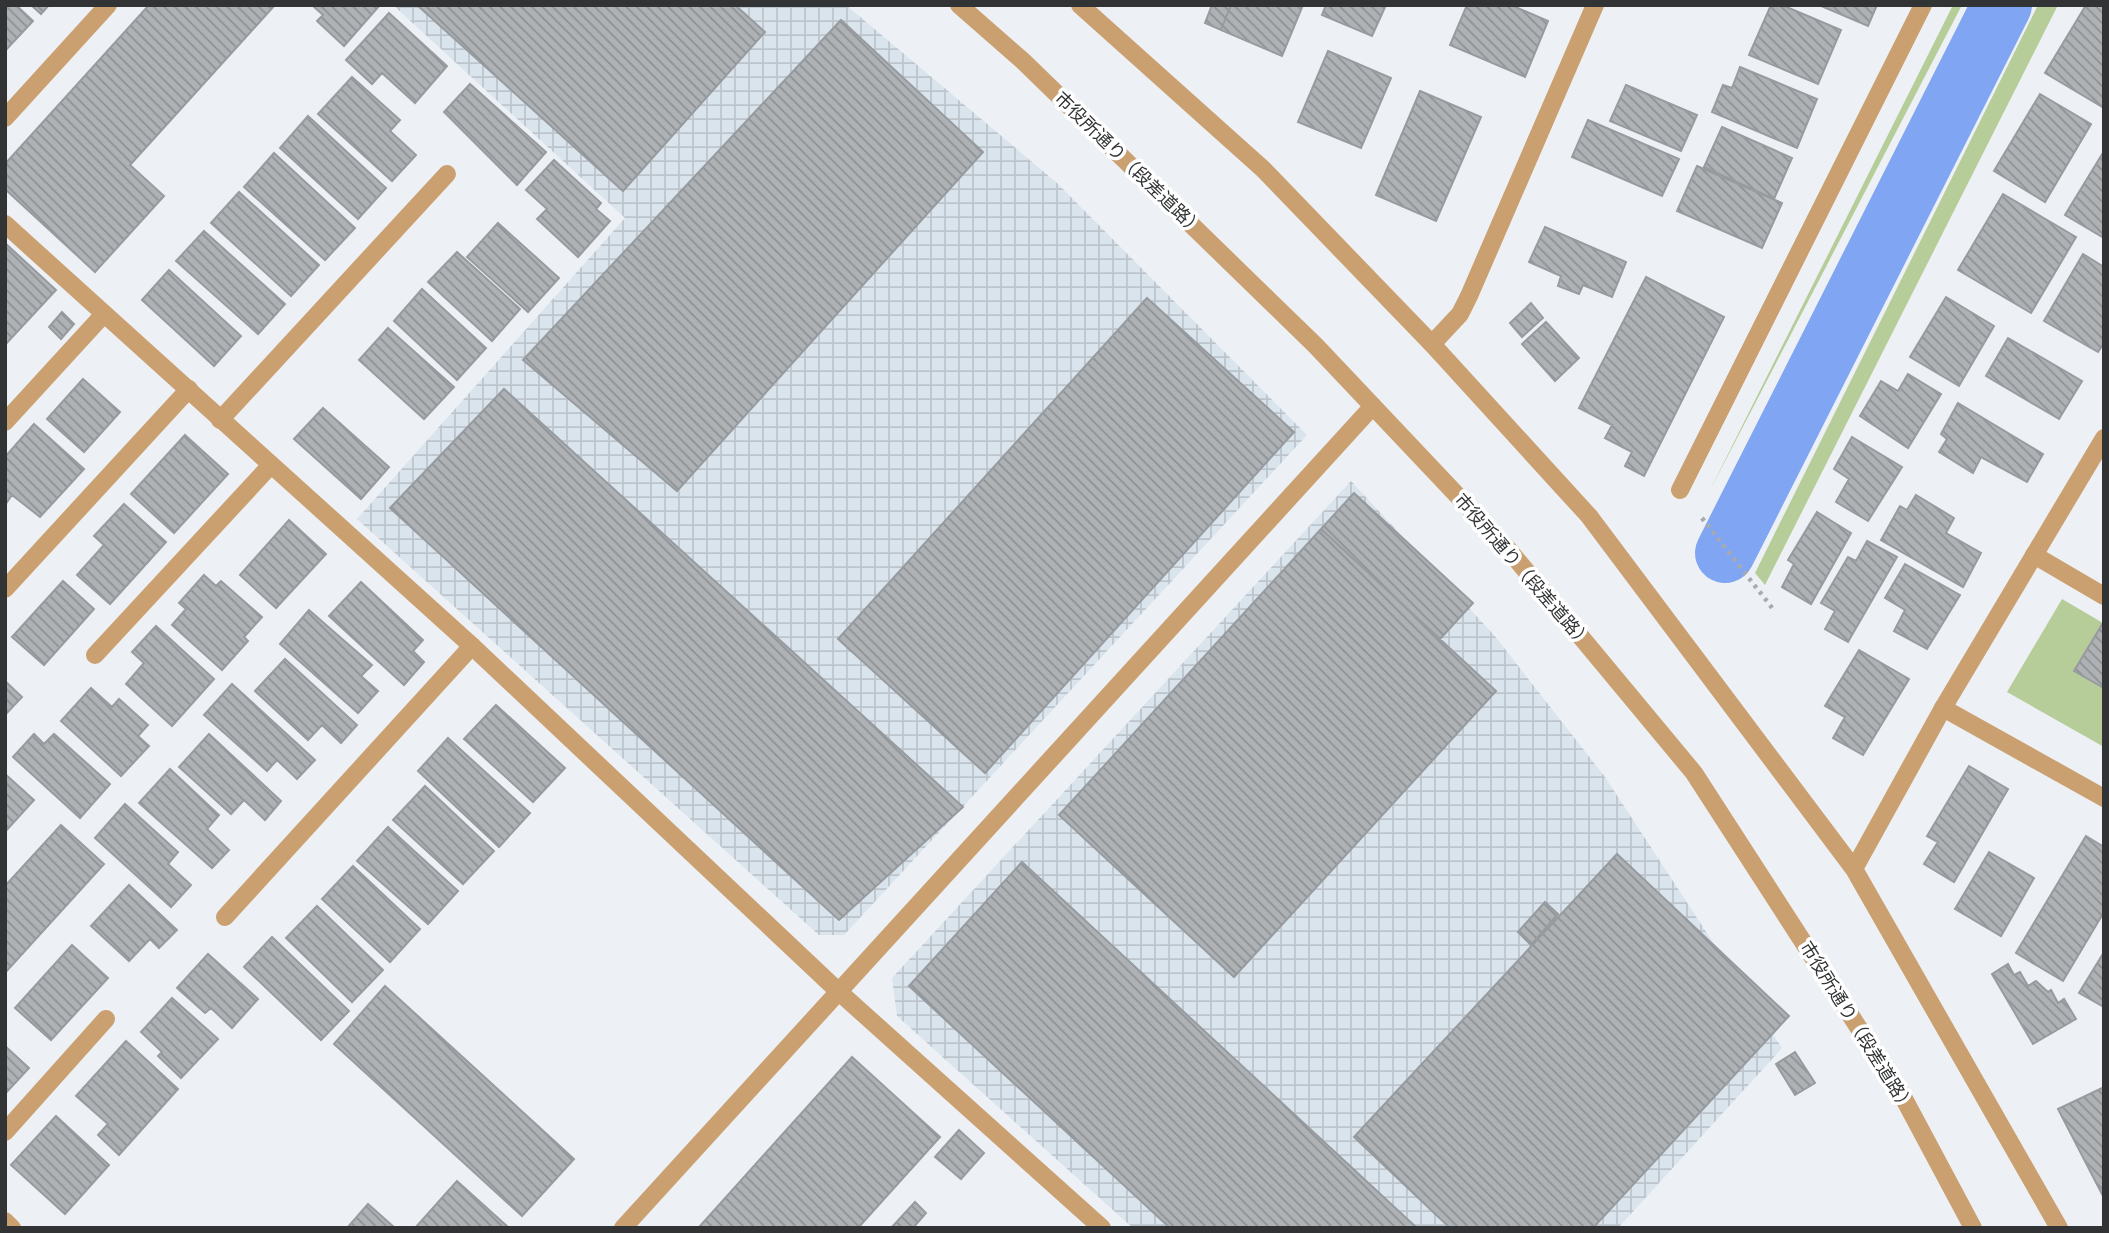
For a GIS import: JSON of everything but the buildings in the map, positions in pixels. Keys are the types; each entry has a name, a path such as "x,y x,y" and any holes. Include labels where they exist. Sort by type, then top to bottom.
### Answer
{"street":[{"path":"5,118 107,5"},
{"name":"市役所通り（段差道路）","path":"959,5 1024,61 1373,406 1507,548 1694,773 1902,1094 1973,1228"},
{"path":"1080,5 1263,169 1432,344 1590,516 1854,869 2059,1228"},
{"path":"1432,344 1460,314 1469,296 1595,5"},
{"path":"1680,490 1923,5"},
{"path":"220,419 447,174"},
{"path":"5,224 472,646 838,991 1102,1228"},
{"path":"5,422 104,314"},
{"path":"5,589 189,389"},
{"path":"624,1228 1373,406"},
{"path":"1854,869 1943,708 2104,438"},
{"path":"95,655 271,465"},
{"path":"2034,555 2104,596"},
{"path":"225,917 472,646"},
{"path":"1943,708 2104,798"},
{"path":"5,1132 106,1019"},
{"path":"5,1221 12,1228"}],"path":[{"path":"1696,510 1773,609"}],"shaded area":[{"path":"393,5 846,5 1057,183 1307,435 844,935 819,935 357,519 625,218"},
{"path":"1351,481 1494,635 1605,777 1782,1048 1618,1228 1133,1228 897,1016 892,978"}],"green space":[{"path":"1953,5 1962,5 1708,494"},
{"path":"2038,5 2058,5 1765,585 1755,573"},
{"path":"2062,599 2103,623 2074,671 2104,688 2104,747 2007,692"}],"waterway":[{"path":"1725,553 2002,5"}]}
